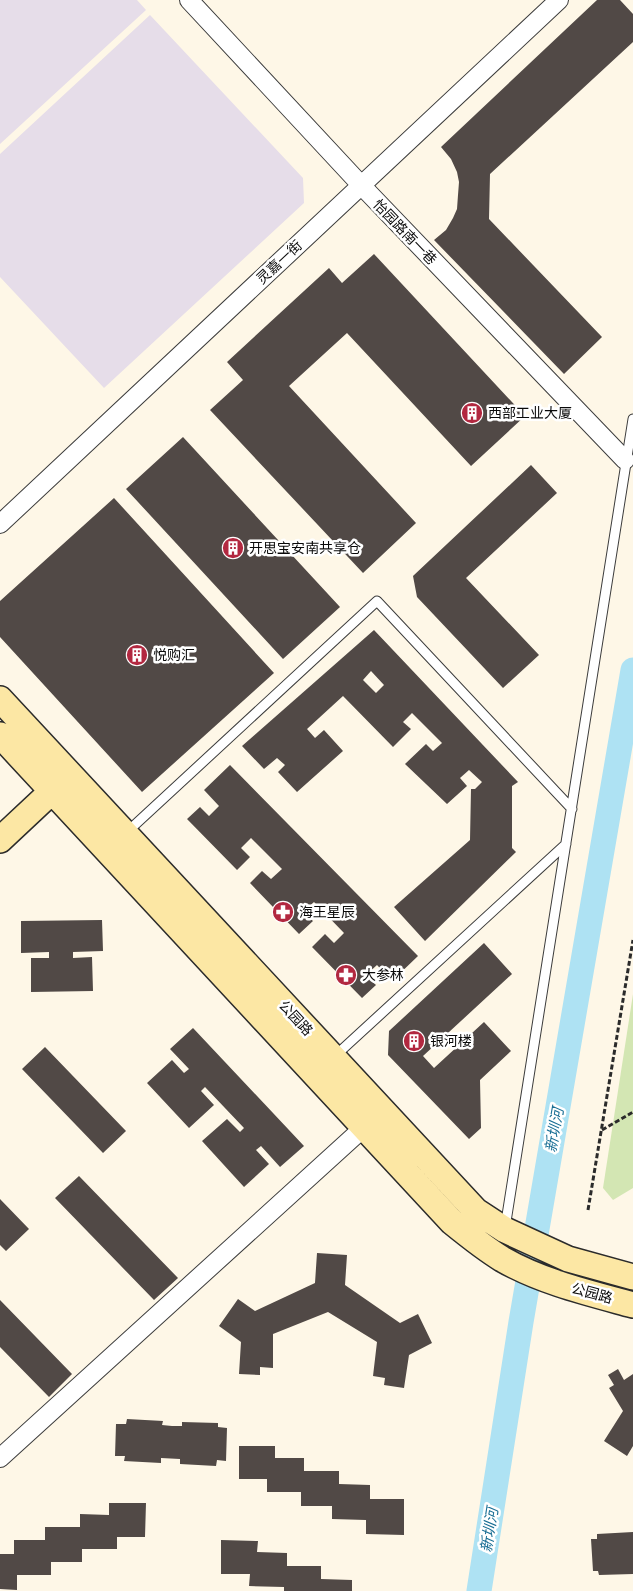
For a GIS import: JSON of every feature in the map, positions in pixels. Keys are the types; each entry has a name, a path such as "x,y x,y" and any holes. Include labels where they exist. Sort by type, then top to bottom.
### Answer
{"main road":[{"name":"公园路","path":"0,699 476,1211 505,1230 568,1260 633,1277"},
{"name":"公园路","path":"0,735 452,1222 479,1244 503,1260 562,1285 633,1305"},
{"path":"0,840 70,774"}],"street":[{"name":"怡园路南一巷","path":"189,0 361,185 625,460"},
{"name":"灵嘉一街","path":"0,524 559,0"},
{"path":"0,1458 382,1110"}],"lane":[{"path":"505,1230 572,810 625,460 633,419"},
{"path":"126,833 377,601 572,810"},
{"path":"333,1058 566,844"}],"path":[{"path":"588,1210 633,940"},
{"path":"602,1131 633,1112"}],"shaded area":[{"path":"0,0 137,0 146,10 0,144"},
{"path":"150,15 303,178 304,203 104,388 0,277 0,154"}],"green space":[{"path":"633,994 633,1188 613,1200 603,1188"}],"building":[{"path":"597,0 620,0 633,14 633,42 490,174 489,219 602,337 564,374 434,240 446,230 457,209 459,182 457,172 451,159 441,147"},
{"name":"西部工业大厦","path":"374,254 525,416 471,466 347,333 289,386 416,523 363,573 210,410 243,380 227,362 329,268 342,283"},
{"name":"开思宝安南共享仓","path":"183,437 340,607 283,659 126,489"},
{"path":"531,465 557,493 466,578 539,655 503,688 417,597 413,576"},
{"name":"悦购汇","path":"114,498 274,673 142,792 0,637 0,601"},
{"path":"374,630 518,782 512,786 512,848 516,852 425,941 394,907 470,840 471,789 475,789 482,782 469,770 460,778 467,786 447,804 405,764 426,744 433,751 442,743 412,713 403,722 411,729 393,747 343,696 307,729 315,738 324,730 343,751 297,792 278,772 285,765 277,758 264,769 242,746","holes":["371,671 384,685 376,693 363,680"]},
{"path":"230,765 418,956 392,981 377,965 366,975 376,985 362,998 312,947 325,934 334,943 344,933 314,902 303,912 313,921 299,934 250,883 262,871 271,879 282,869 251,838 241,848 250,857 237,870 187,819 200,807 209,816 219,806 204,790"},
{"path":"102,920 103,951 73,952 73,958 92,957 93,991 31,992 31,958 49,958 49,952 21,953 21,921"},
{"name":"银河楼","path":"484,943 512,974 423,1056 434,1068 484,1022 511,1051 480,1080 481,1128 469,1139 388,1055 389,1031"},
{"path":"193,1028 304,1146 280,1167 261,1146 256,1150 269,1164 244,1187 202,1141 227,1119 240,1132 244,1128 205,1087 201,1091 214,1105 189,1128 147,1083 172,1060 184,1073 189,1069 170,1049"},
{"path":"45,1047 126,1131 103,1153 22,1069"},
{"path":"79,1176 178,1278 154,1300 55,1198"},
{"path":"0,1199 29,1229 6,1251 0,1245"},
{"path":"317,1253 347,1255 345,1285 400,1323 418,1314 432,1343 409,1355 404,1388 384,1385 385,1378 373,1376 377,1342 328,1312 273,1334 273,1368 260,1367 260,1375 239,1374 241,1342 219,1326 238,1299 255,1311 315,1283"},
{"path":"0,1300 72,1374 49,1397 0,1347"},
{"path":"618,1369 624,1380 633,1374 633,1446 627,1456 604,1441 623,1411 609,1388 614,1385 608,1375"},
{"path":"127,1419 163,1421 162,1425 172,1426 182,1426 182,1422 218,1423 218,1427 227,1428 226,1461 217,1460 216,1466 180,1464 180,1459 161,1458 161,1463 124,1461 125,1456 115,1456 116,1424 126,1424"},
{"path":"239,1446 275,1446 275,1458 304,1458 304,1471 339,1471 339,1484 370,1485 370,1499 404,1499 404,1535 366,1534 366,1520 332,1519 332,1506 301,1506 301,1492 267,1492 267,1479 239,1479"},
{"path":"109,1503 146,1503 145,1537 117,1537 117,1549 82,1549 82,1562 51,1562 51,1575 17,1575 17,1590 0,1589 0,1554 14,1554 14,1540 45,1540 45,1527 80,1527 80,1514 109,1515"},
{"path":"633,1532 633,1574 599,1575 598,1571 593,1571 591,1539 597,1539 597,1534"},
{"path":"221,1540 258,1541 257,1552 287,1553 287,1566 321,1566 321,1579 352,1580 352,1591 284,1591 284,1587 249,1586 250,1574 221,1574"}],"waterway":[{"name":"新圳河","path":"479,1591 521,1322 633,670"}],"place":[{"name":"西部工业大厦","path":"472,413"},
{"name":"开思宝安南共享仓","path":"233,548"},
{"name":"悦购汇","path":"137,655"},
{"name":"海王星辰","path":"283,912"},
{"name":"大参林","path":"346,975"},
{"name":"银河楼","path":"414,1041"}]}
